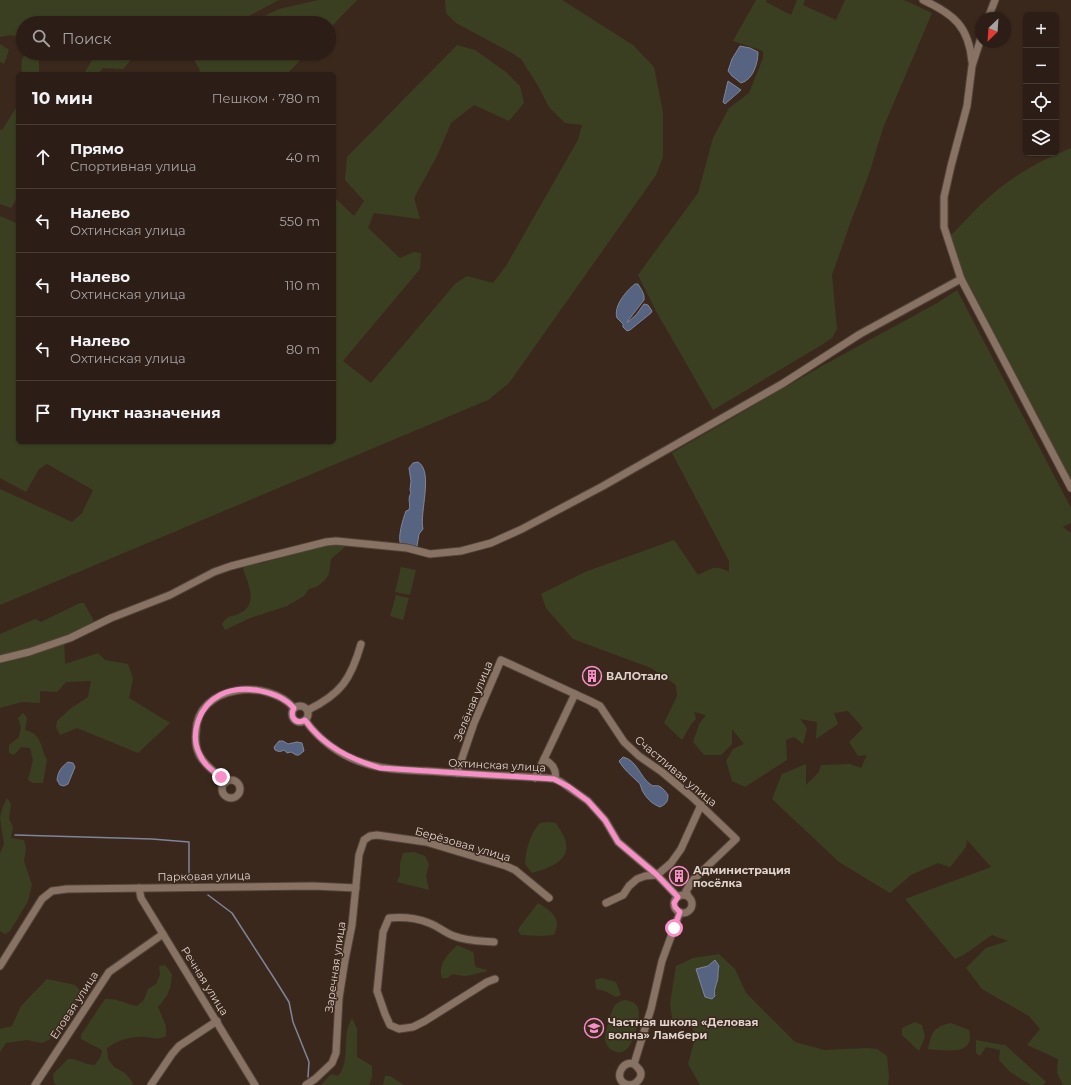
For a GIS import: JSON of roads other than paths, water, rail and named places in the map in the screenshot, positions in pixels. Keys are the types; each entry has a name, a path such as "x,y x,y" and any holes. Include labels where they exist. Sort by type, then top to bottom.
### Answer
{"street":[{"path":"923,0 937,6 950,15 961,26 968,37 972,66"},
{"path":"990,12 995,0"},
{"path":"978,48 972,66 967,106 944,197 944,227 962,280 1071,488"},
{"path":"0,659 29,652 70,638 111,618 170,595 214,572 231,566 326,542 336,541 407,548 430,554 461,551 491,543 522,529 603,486 782,384 860,334 962,280"},
{"path":"305,720 309,714 308,710 331,697 351,674 361,644"},
{"name":"Счастливая улица","path":"501,660 600,706 624,742 639,756 662,772 701,805 736,839 694,879 686,890 688,896"},
{"name":"Зелёная улица","path":"458,774 474,723 501,660"},
{"name":"Охтинская улица","path":"226,782 211,770 200,756 197,748 195,738 196,728 198,719 204,709 220,695 230,692 250,690 277,695 290,703 294,708"},
{"path":"535,778 575,694"},
{"name":"Охтинская улица","path":"308,710 301,705 294,708 292,713 293,718 300,722 305,720 333,748 350,758 380,768 554,779 569,787 588,801 605,820 618,842 657,875 678,897"},
{"path":"544,758 552,764 555,769 554,779"},
{"path":"606,903 623,895 629,886 637,879 645,876 657,875 671,863 682,849 701,805"},
{"name":"Берёзовая улица","path":"364,840 370,836 377,835 426,842 506,866 515,870 549,898"},
{"name":"Заречная улица","path":"306,1085 315,1080 332,1063 336,1053 339,998 352,925 359,855 364,840"},
{"name":"Парковая улица","path":"0,966 42,899 52,891 67,889 314,886 356,888"},
{"name":"Речная улица","path":"138,888 141,898 255,1085"},
{"path":"683,895 688,896 691,899 692,907 690,911 686,913 680,912 675,907 674,903 678,897 683,895"},
{"path":"634,1064 651,1009 662,961 680,912"},
{"path":"494,942 463,939 453,936 428,922 416,919 400,917 389,918 383,932 377,991 384,1014 390,1025 399,1029 413,1027 425,1021 487,982 496,979"},
{"name":"Еловая улица","path":"35,1085 109,972 163,934"},
{"path":"151,1085 179,1046 217,1021"},
{"path":"634,1064 639,1068 641,1073 640,1079 636,1083 627,1085 621,1080 619,1074 620,1070 624,1066 634,1064"}],"water":[{"path":"740,46 750,48 758,52 757,61 752,75 741,83 728,71 732,59"},
{"path":"728,81 741,90 725,104 723,102"},
{"path":"635,284 638,284 644,296 644,300 627,322 636,315 644,304 648,305 652,311 627,331 617,318 616,313 617,308 625,294"},
{"path":"418,462 423,467 426,483 422,522 423,529 419,534 417,546 414,547 401,545 400,538 405,514 406,511 409,510 411,481 409,468 413,463"},
{"path":"279,741 283,741 288,744 297,742 302,743 304,751 299,755 296,755 291,752 287,753 284,750 275,750 274,747"},
{"path":"623,757 635,765 651,785 659,786 664,790 668,795 665,804 660,807 647,798 640,784 625,770 619,761"},
{"path":"68,762 73,763 75,767 68,784 64,786 60,785 57,780 58,775 60,770"},
{"path":"715,960 719,966 718,979 715,996 712,999 705,997 696,969 708,966"}],"waterway":[{"path":"15,835 152,839 189,842 189,878 192,882"},
{"path":"208,895 232,913 289,1002 293,1022 309,1062 308,1077"}],"place":[{"name":"ВАЛОтало","path":"592,676"},
{"name":"Администрация посёлка","path":"679,876"},
{"name":"Частная школа «Деловая волна» Ламбери","path":"594,1028"}]}
